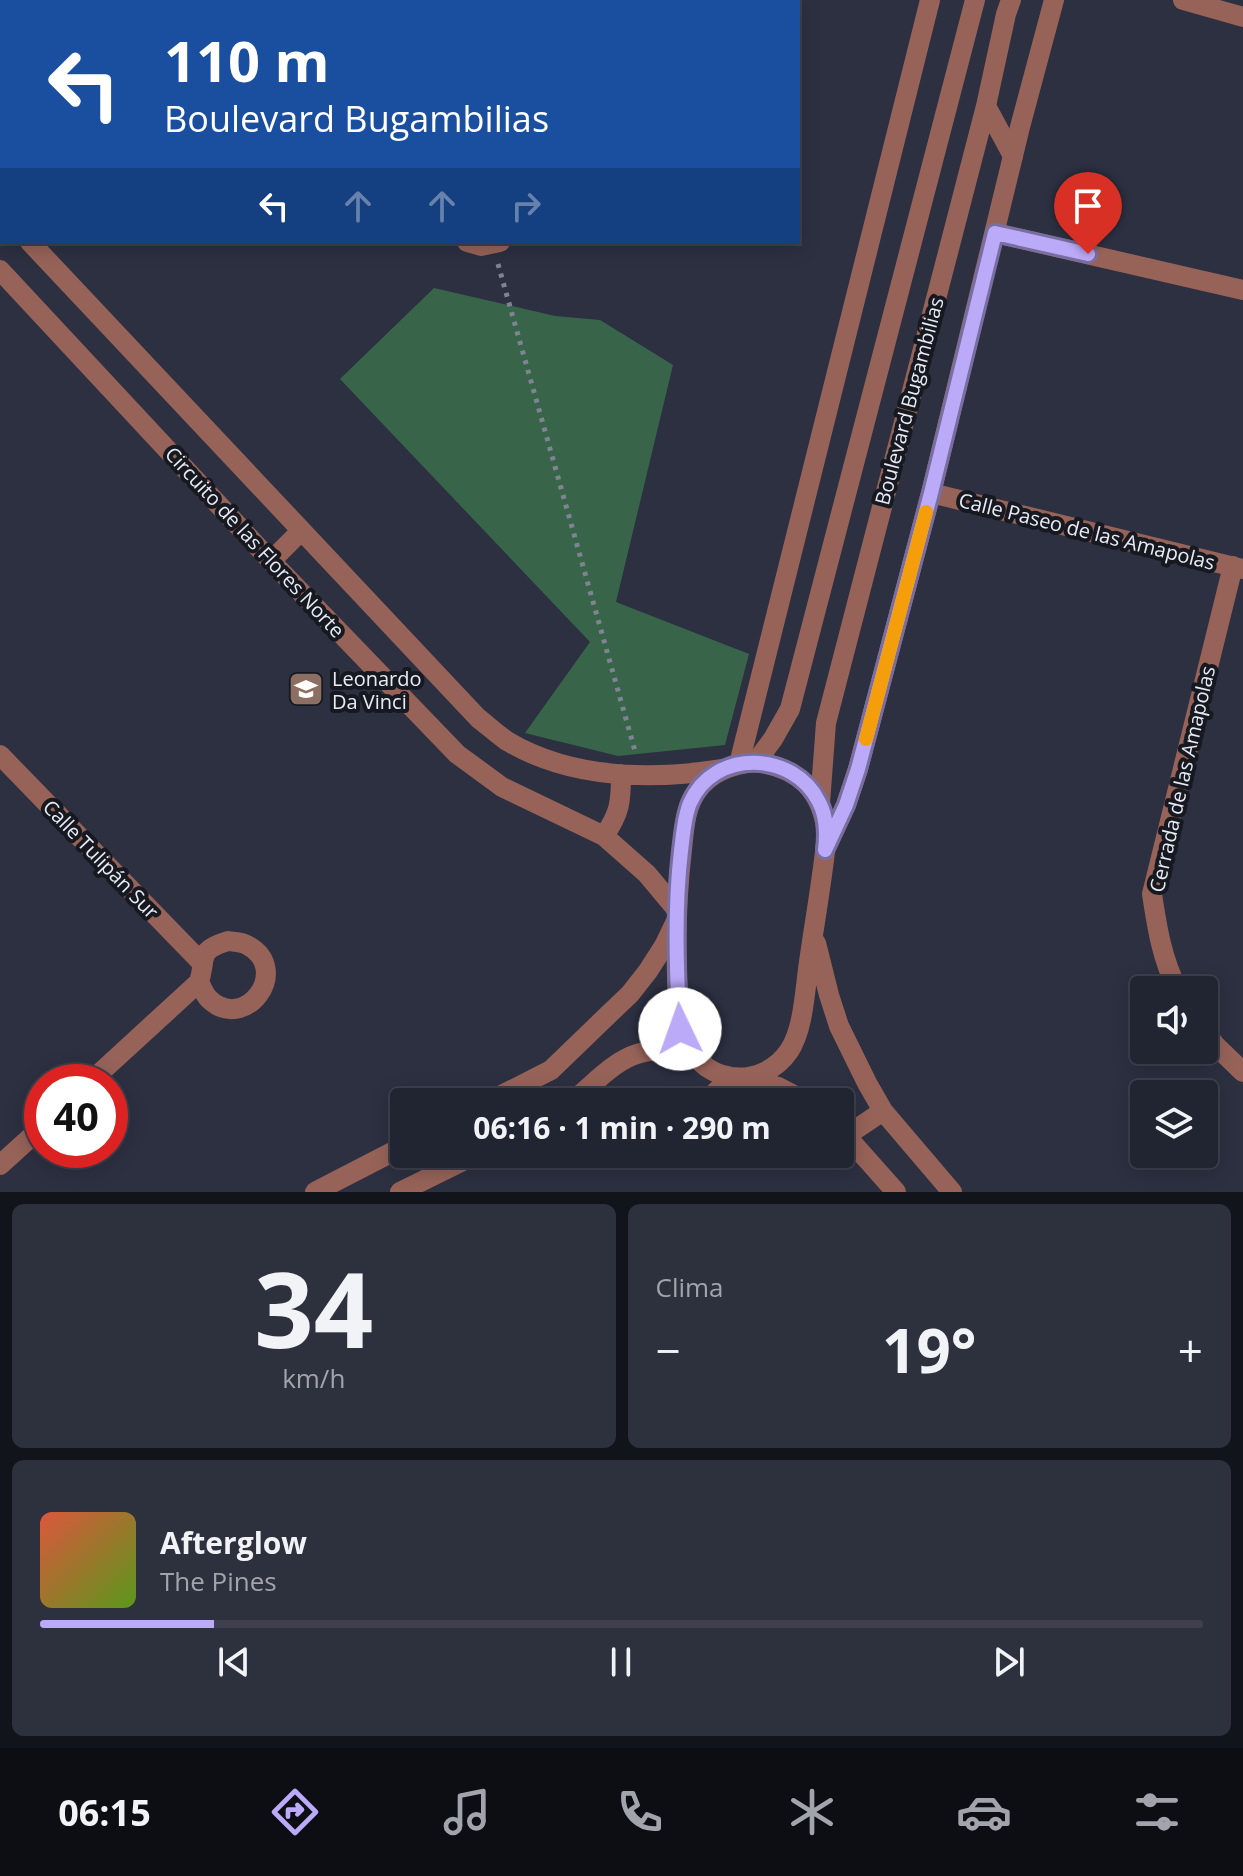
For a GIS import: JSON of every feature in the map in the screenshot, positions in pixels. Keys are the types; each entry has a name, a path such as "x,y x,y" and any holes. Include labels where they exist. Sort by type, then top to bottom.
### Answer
{"street":[{"path":"820,803 801,778 787,770 772,764 739,765 930,0"},
{"name":"Boulevard Bugambilias","path":"692,1054 680,1029 677,916 681,853 689,804 709,778 739,765 773,739 790,709 975,0"},
{"name":"Boulevard Bugambilias","path":"825,850 827,834 820,803 826,723 1011,0"},
{"name":"Boulevard Bugambilias","path":"825,850 846,805 858,769 931,493 1054,0"},
{"path":"1183,0 1243,17"},
{"path":"986,106 1013,156"},
{"path":"995,233 1243,290"},
{"name":"Circuito de las Flores Norte","path":"32,244 478,718 506,740 540,757 573,767 632,775 693,774 739,765"},
{"name":"Circuito de las Flores Norte","path":"0,270 271,561 457,754 502,787 604,836 647,874 677,916"},
{"name":"Calle Paseo de las Amapolas","path":"931,493 1238,568"},
{"path":"271,561 301,531"},
{"name":"Cerrada de las Amapolas","path":"1170,976 1158,934 1152,894 1238,568"},
{"name":"Calle Tulipán Sur","path":"0,755 200,972 108,1064"},
{"path":"604,836 616,819 621,797 632,775"},
{"path":"733,1077 754,1076 767,1071 779,1063 795,1041 825,850"},
{"path":"516,1088 551,1070 630,994 664,946 677,916"},
{"path":"814,931 839,1026 852,1055 883,1111 952,1192"},
{"path":"1218,1048 1243,1072"},
{"path":"589,1088 622,1060 636,1054 665,1050 692,1054 713,1071 780,1088"},
{"path":"854,1126 883,1111"},
{"path":"0,1165 24,1143"},
{"path":"854,1144 896,1192"},
{"path":"315,1192 390,1153"},
{"path":"400,1192 449,1168"}],"lane":[{"path":"718,1088 733,1077"}],"path":[{"path":"496,244 632,775"}],"green space":[{"path":"434,288 555,316 600,320 673,365 616,602 749,654 725,745 618,756 525,733 590,642 340,379"}],"slow traffic":[{"path":"866,739 926,512"}],"place":[{"name":"Leonardo Da Vinci","path":"306,689"}],"route":[{"path":"680,1029 678,880 689,804 697,790 723,769 756,762 772,764 801,778 812,790 825,818 825,850 846,805 858,769 995,233 1088,254"}]}
